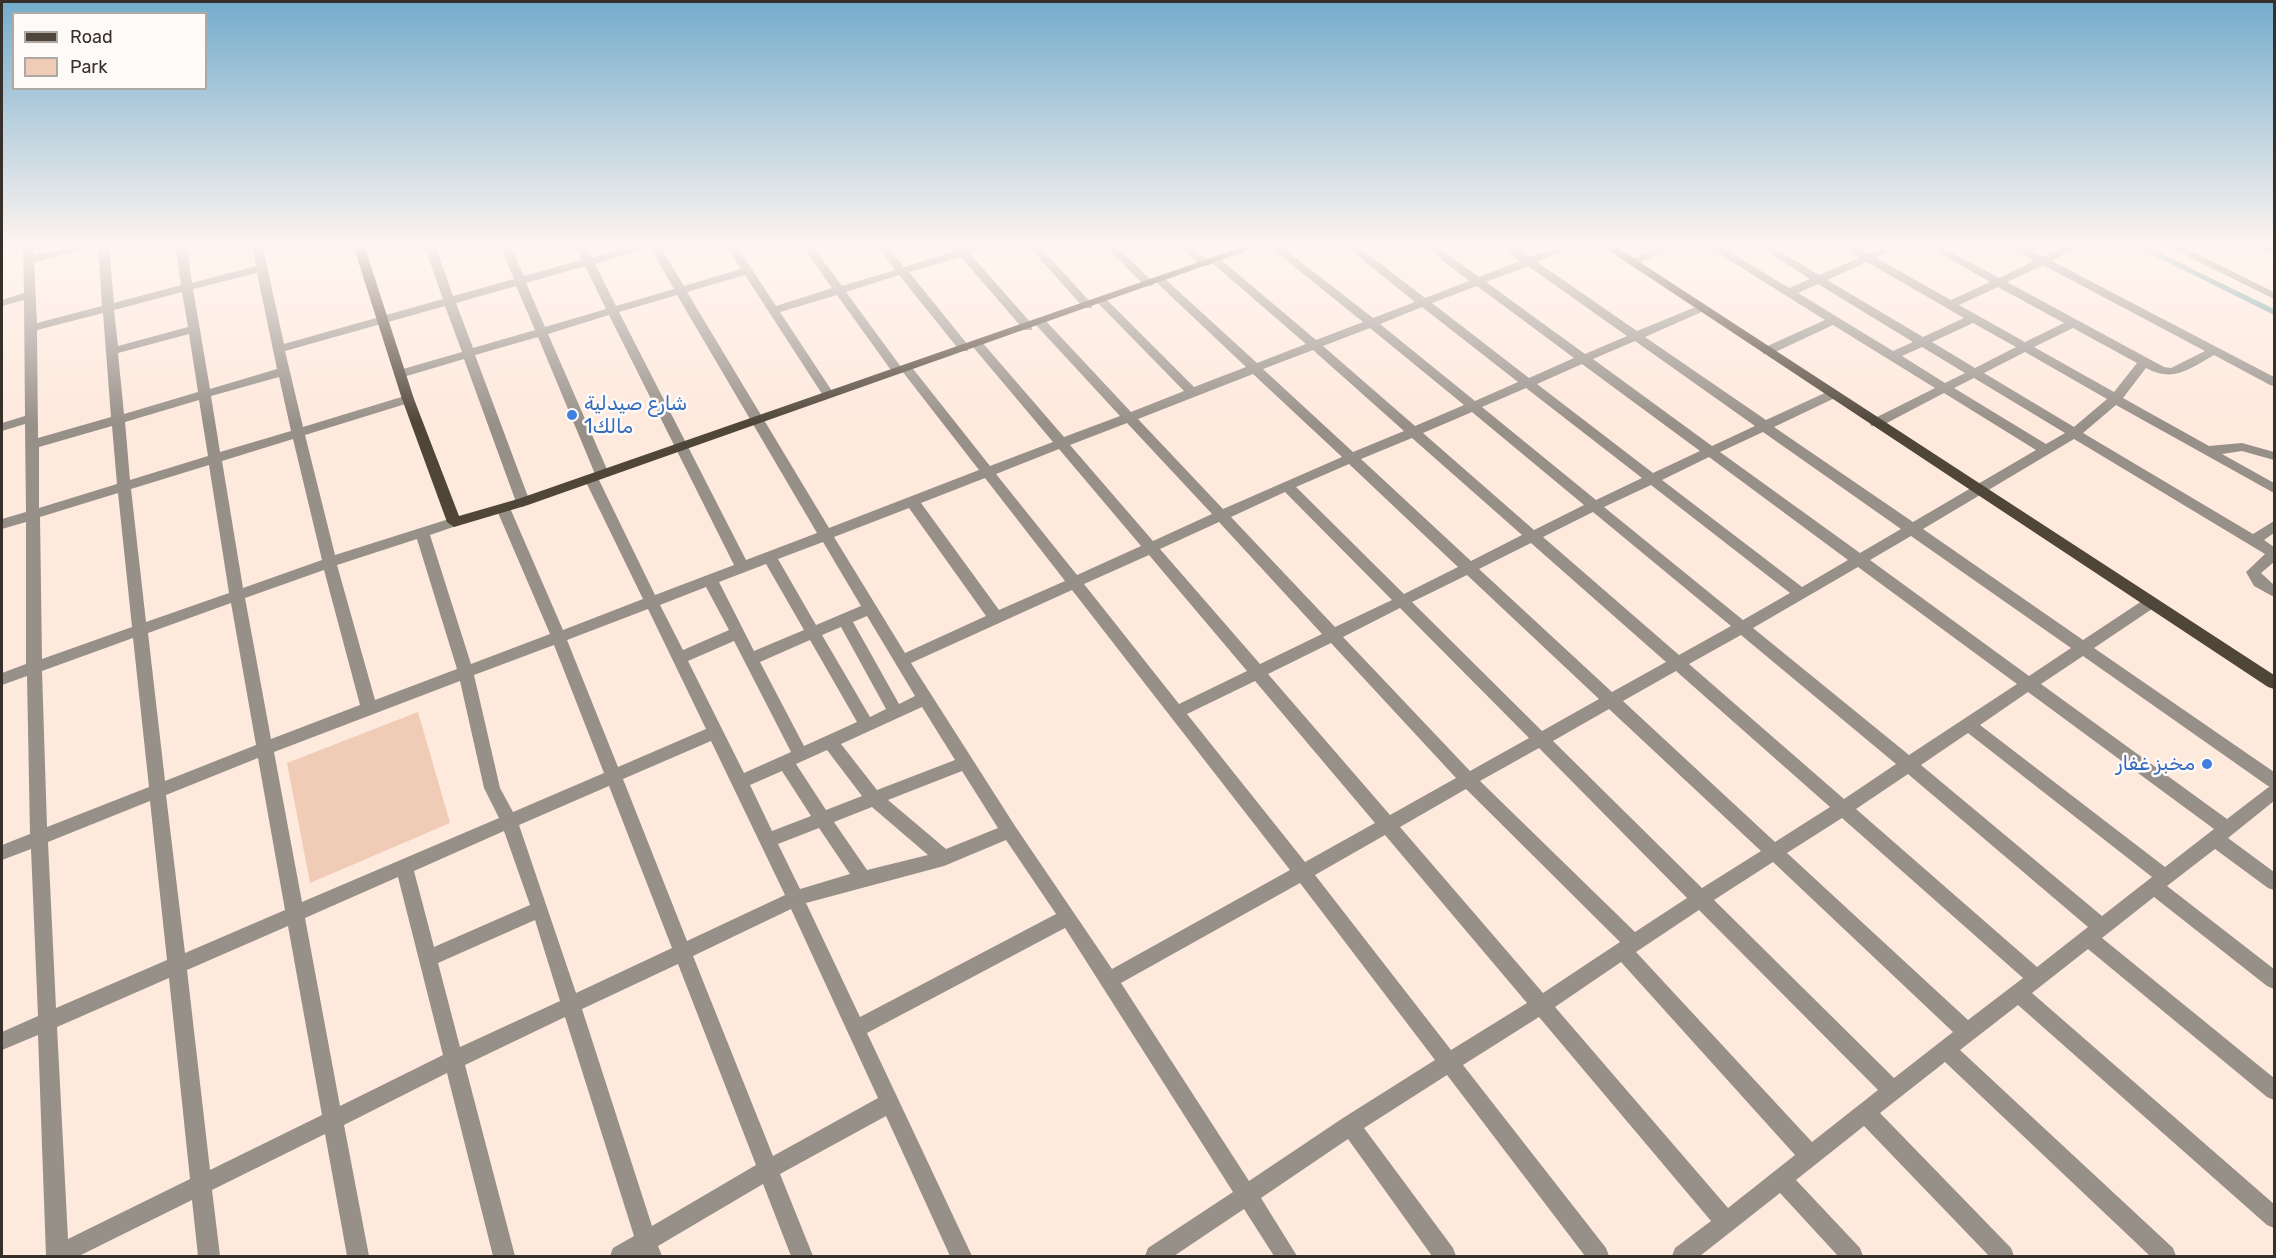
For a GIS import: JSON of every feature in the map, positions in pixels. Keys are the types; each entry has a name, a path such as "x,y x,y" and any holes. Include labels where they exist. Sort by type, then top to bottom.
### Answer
{"main road":[{"path":"378,307 408,399 454,522 523,502 828,394 1086,307"},
{"path":"1702,308 2274,683"}],"street":[{"path":"30,307 34,667 57,1256 453,1061 795,899 862,878 904,870 944,858 1009,831"},
{"path":"31,328 114,307"},
{"path":"190,307 237,597 358,1257"},
{"path":"270,307 328,563 369,708"},
{"path":"278,349 429,307"},
{"path":"451,307 523,502"},
{"path":"530,307 596,476 651,602 768,840 961,1257"},
{"path":"610,307 742,567"},
{"path":"400,374 623,307"},
{"path":"691,307 901,661 1286,1257"},
{"path":"772,307 828,394"},
{"path":"774,310 785,307"},
{"path":"852,307 987,471 1177,712 1598,1257"},
{"path":"934,307 1060,443 1727,1223"},
{"path":"1017,307 1128,416 1468,780 1628,946 1811,1157"},
{"path":"1108,307 1192,392"},
{"path":"1182,307 1253,368 1968,1033"},
{"path":"1266,307 1313,344 2037,978"},
{"path":"1351,307 1908,764 2274,1090"},
{"path":"2,853 265,748 710,580 1414,307"},
{"path":"1429,307 1530,382 1801,594"},
{"path":"1511,307 2029,685 2221,834 2274,882"},
{"path":"1594,307 2274,781"},
{"path":"1814,307 2044,449"},
{"path":"1864,307 2254,540 2274,554 2253,572 2259,582 2274,592"},
{"path":"1953,307 2274,489"},
{"path":"2043,307 2161,371 2173,372 2215,350"},
{"path":"2131,307 2274,382"},
{"path":"109,308 139,631 203,1185 209,1257"},
{"path":"901,661 1220,515 1702,308"},
{"path":"1893,356 1974,318"},
{"path":"1767,351 1835,320"},
{"path":"1876,423 2073,323"},
{"path":"112,351 194,329"},
{"path":"1108,981 1389,825 1609,699 1801,594 2044,449 2075,433 2115,399 2144,363"},
{"path":"32,445 284,371"},
{"path":"1177,712 1400,600 1833,394"},
{"path":"2,524 408,399"},
{"path":"2,427 32,418"},
{"path":"2208,451 2242,447 2274,456"},
{"path":"1287,486 1894,1092"},
{"path":"911,501 996,618"},
{"path":"503,508 558,636 802,1257"},
{"path":"2,679 328,563 454,522"},
{"path":"2254,540 2274,526"},
{"path":"422,533 466,672 492,788 509,821 540,909 649,1249"},
{"path":"769,556 866,724"},
{"path":"710,580 751,659 792,758 824,818 862,878"},
{"path":"1156,1257 1246,1193 1842,809 2150,603"},
{"path":"751,659 869,609"},
{"path":"844,619 896,712"},
{"path":"679,658 737,633"},
{"path":"740,782 925,699"},
{"path":"1969,725 2160,882 2274,980"},
{"path":"2,1041 715,732"},
{"path":"829,741 873,798 944,858"},
{"path":"768,840 965,763"},
{"path":"1683,1256 2274,792"},
{"path":"404,865 504,1257"},
{"path":"428,959 540,909"},
{"path":"856,1029 1068,917"},
{"path":"2018,993 2274,1218"},
{"path":"1947,1051 2165,1257"},
{"path":"621,1257 649,1249 767,1170 889,1103"},
{"path":"1867,1113 2003,1257"},
{"path":"1350,1125 1445,1257"},
{"path":"1782,1180 1852,1257"}],"green space":[{"path":"418,712 450,823 310,883 287,763"}],"waterway":[{"path":"2263,307 2274,312"}],"place":[{"name":"شارع صيدلية مالك1","path":"572,415"},
{"name":"مخبز غفار","path":"2207,764"}]}
